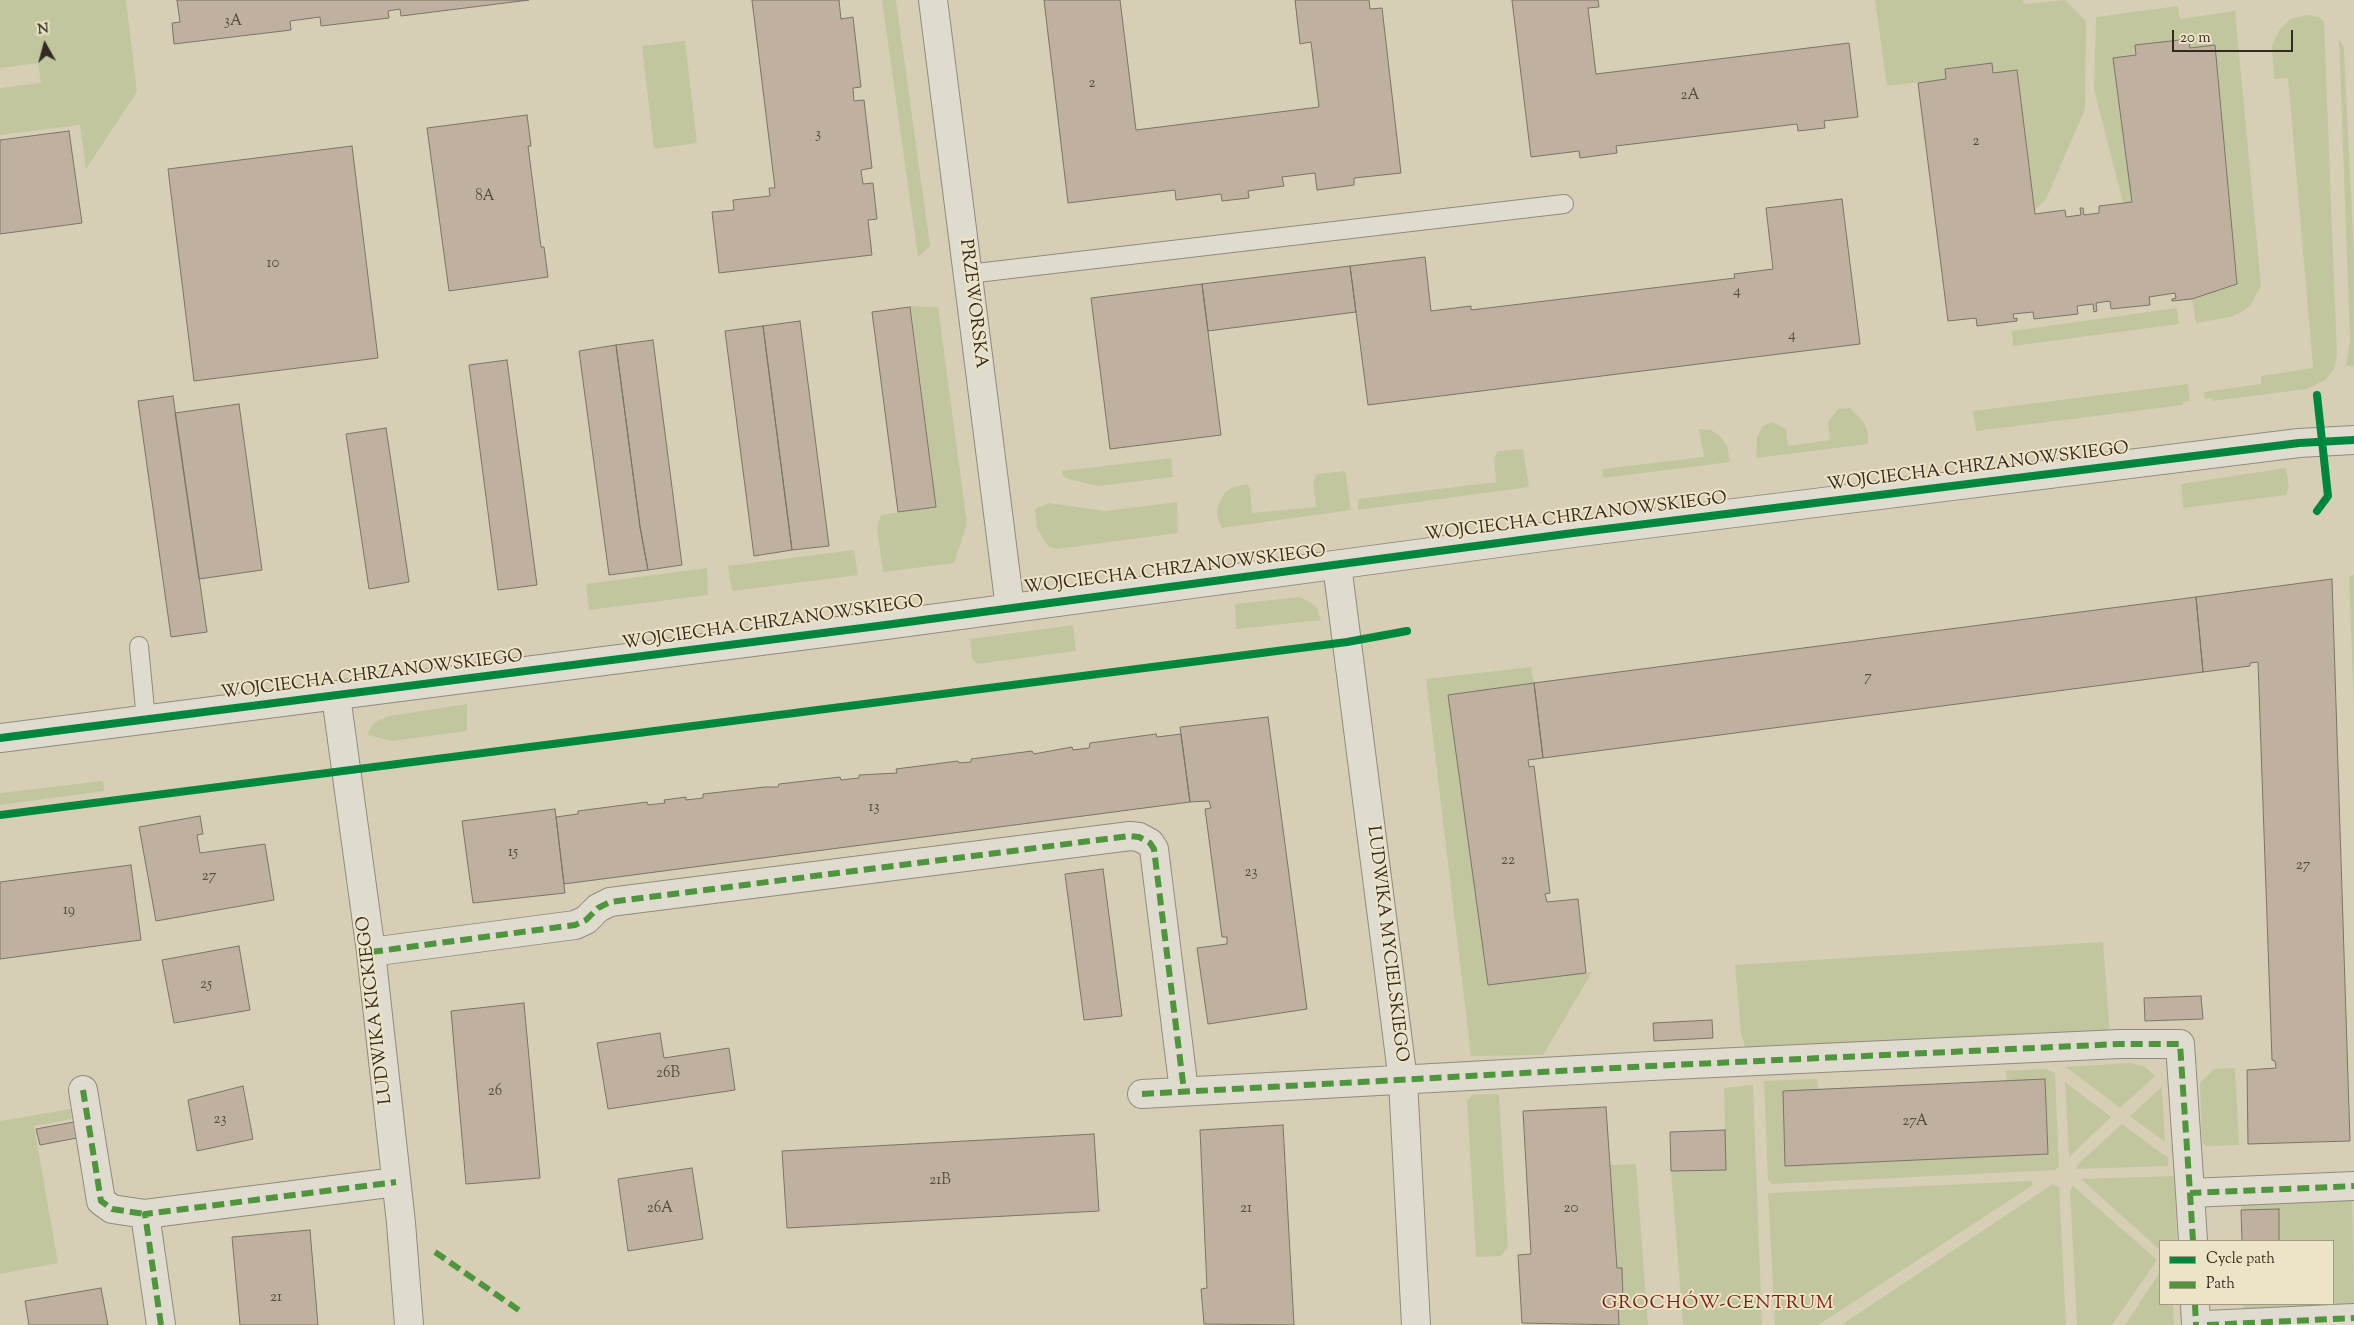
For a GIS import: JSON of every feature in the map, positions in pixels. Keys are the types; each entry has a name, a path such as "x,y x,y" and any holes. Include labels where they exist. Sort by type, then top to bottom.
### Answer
{"street":[{"name":"PRZEWORSKA","path":"933,0 1010,608"},
{"name":"WOJCIECHA CHRZANOWSKIEGO","path":"0,738 336,696 1630,526 2299,443 2354,440"},
{"name":"LUDWIKA MYCIELSKIEGO","path":"1337,565 1403,1080 1416,1325"},
{"name":"LUDWIKA KICKIEGO","path":"336,696 371,952 410,1325"},
{"path":"371,952 575,925 586,920 598,908 610,902 1139,837 1154,849 1184,1091"},
{"path":"1142,1094 1681,1065 2119,1044 2180,1044 2193,1240"},
{"path":"83,1090 100,1201 112,1209 145,1214 396,1182"},
{"path":"2190,1193 2354,1186"},
{"path":"145,1214 161,1325"},
{"path":"2195,1305 2196,1325"},
{"path":"2207,1325 2354,1318"}],"lane":[{"path":"968,274 1564,204"},
{"path":"139,646 146,720"}],"green space":[{"path":"0,0 126,0 137,92 86,169 80,125 0,135 0,88 41,83 38,63 0,68"},
{"path":"882,0 896,0 930,246 918,257"},
{"path":"1875,0 2023,0 2024,4 2065,0 2086,21 2085,109 2046,199 2035,210 2017,70 1993,73 1992,63 1945,69 1946,79 1887,86"},
{"path":"2178,6 2180,19 2235,11 2261,285 2251,305 2243,311 2231,317 2196,323 2192,299 2237,284 2215,45 2190,48 2189,39 2136,45 2136,55 2113,58 2132,202 2123,203 2094,89 2096,17"},
{"path":"2307,15 2318,17 2324,21 2337,356 2334,369 2325,380 2307,389 2212,401 2212,398 2205,399 2204,392 2261,384 2261,376 2313,368 2288,78 2274,79 2272,45 2280,29 2290,19"},
{"path":"2339,38 2344,49 2354,254 2354,366 2346,366 2350,341"},
{"path":"685,41 697,143 654,149 642,46"},
{"path":"911,306 938,307 967,524 954,563 883,572 877,528 881,515 936,507"},
{"path":"2177,308 2179,324 2013,346 2012,331"},
{"path":"2188,384 2190,401 2183,402 2183,405 1976,431 1973,411"},
{"path":"1850,408 1863,421 1868,433 1868,444 1756,458 1757,437 1763,426 1772,422 1786,429 1788,446 1830,440 1828,422 1838,409"},
{"path":"1699,429 1711,430 1720,436 1727,446 1730,462 1603,478 1602,469 1704,457"},
{"path":"1523,449 1529,487 1358,510 1358,499 1496,482 1494,458 1498,451"},
{"path":"1171,458 1173,477 1098,486 1069,479 1063,476 1062,471"},
{"path":"2286,468 2289,487 2286,495 2183,508 2181,484"},
{"path":"1345,471 1351,510 1222,528 1217,516 1217,508 1225,492 1234,487 1247,484 1250,488 1252,513 1316,507 1313,482 1317,474"},
{"path":"1177,502 1178,533 1057,549 1048,546 1037,528 1035,509 1049,503 1105,511"},
{"path":"854,550 858,575 732,591 728,566"},
{"path":"707,568 708,595 589,610 586,584"},
{"path":"2354,575 2354,708 2349,576"},
{"path":"1299,597 1317,608 1321,620 1236,629 1235,604"},
{"path":"1073,625 1076,651 977,664 972,658 970,639"},
{"path":"1531,667 1534,683 1448,695 1488,985 1592,972 1543,1055 1471,1056 1426,679"},
{"path":"467,704 467,731 392,741 368,735 370,728 377,721 389,716"},
{"path":"103,781 104,791 0,805 0,793"},
{"path":"2103,942 2110,1034 1755,1053 1745,1046 1741,1034 1735,965"},
{"path":"2131,1063 2145,1067 2155,1076 2120,1108 2066,1067"},
{"path":"2235,1068 2239,1145 2206,1146 2202,1142 2200,1083 2214,1069"},
{"path":"2046,1069 2055,1073 2059,1167 2055,1170 1772,1184 1768,1180 1764,1081 1817,1079 1818,1089 1783,1091 1785,1166 2048,1154 2045,1079 2007,1081 2006,1071"},
{"path":"2065,1082 2111,1117 2069,1157"},
{"path":"1753,1085 1762,1325 1683,1325 1671,1171 1726,1169 1724,1088"},
{"path":"2162,1087 2165,1142 2130,1116"},
{"path":"1499,1094 1508,1247 1501,1256 1476,1257 1467,1101 1472,1095"},
{"path":"71,1109 72,1119 34,1126 58,1263 0,1274 0,1121"},
{"path":"2122,1124 2168,1158 2168,1166 2077,1169 2077,1165"},
{"path":"1636,1164 1648,1325 1619,1325 1618,1302 1623,1300 1622,1268 1617,1268 1610,1165"},
{"path":"2174,1176 2177,1240 2159,1240 2159,1249 2081,1179"},
{"path":"2032,1181 2033,1185 1818,1325 1775,1325 1768,1193"},
{"path":"2053,1184 2059,1187 2066,1325 1841,1325"},
{"path":"2073,1186 2157,1260 2112,1325 2077,1325 2070,1191"},
{"path":"2352,1196 2354,1305 2244,1310 2243,1305 2334,1305 2334,1240 2279,1240 2278,1209 2241,1210 2241,1200"},
{"path":"2159,1274 2159,1305 2173,1305 2174,1325 2125,1325"}],"building":[{"path":"177,0 529,0 401,16 400,9 388,11 389,18 321,26 320,17 290,21 291,30 174,44 172,23 180,22"},
{"path":"752,0 839,0 841,19 853,17 861,87 853,88 854,101 864,100 872,168 861,170 863,184 873,183 877,219 868,220 872,255 719,273 712,212 734,210 733,200 770,196 769,188 775,188"},
{"path":"1044,0 1120,0 1136,130 1319,107 1311,42 1300,44 1295,0 1369,0 1370,9 1382,8 1401,173 1354,178 1354,185 1317,190 1315,173 1282,177 1284,186 1248,191 1249,198 1222,201 1221,194 1176,200 1175,190 1068,203"},
{"path":"1512,0 1598,0 1599,7 1588,8 1596,74 1849,43 1858,117 1824,121 1825,128 1798,131 1797,124 1616,146 1617,153 1580,158 1579,151 1531,157"},
{"path":"2189,39 2190,48 2215,45 2237,284 2192,299 2172,301 2172,299 2176,298 2175,293 2149,297 2150,305 2111,309 2110,301 2096,303 2097,311 2094,312 2093,304 2077,306 2078,314 2034,319 2033,312 2013,314 2014,319 2017,318 2017,321 1977,326 1976,318 1948,321 1918,83 1946,79 1945,69 1992,63 1993,73 2017,70 2035,214 2065,210 2066,217 2081,215 2080,208 2083,208 2084,215 2099,213 2099,206 2132,202 2113,58 2136,55 2135,45"},
{"path":"527,115 531,146 528,146 541,247 544,247 548,277 449,291 427,128"},
{"path":"69,131 82,223 0,234 0,140"},
{"path":"352,146 378,358 194,381 168,169"},
{"path":"1842,199 1860,344 1368,405 1350,266 1425,257 1431,311 1471,306 1471,310 1735,278 1734,274 1773,269 1766,208"},
{"path":"1350,266 1356,312 1208,331 1202,284"},
{"path":"1202,284 1221,435 1110,449 1091,298"},
{"path":"910,307 936,507 898,512 872,312"},
{"path":"800,321 829,546 792,550 763,326"},
{"path":"763,326 792,550 754,556 725,331"},
{"path":"653,340 682,565 648,570 640,527 616,345"},
{"path":"616,345 640,527 648,570 609,575 579,351"},
{"path":"507,360 537,585 498,590 469,365"},
{"path":"173,396 207,632 171,637 138,401"},
{"path":"239,404 262,570 199,579 175,413"},
{"path":"386,428 409,582 369,589 346,434"},
{"path":"2332,579 2350,1141 2248,1144 2247,1070 2276,1068 2275,1061 2272,1060 2258,662 2250,663 2250,666 2203,672 2196,597"},
{"path":"2196,597 2203,672 1543,758 1534,683"},
{"path":"1534,683 1543,758 1528,760 1529,767 1534,766 1550,893 1545,894 1547,902 1578,899 1586,973 1488,985 1448,695"},
{"path":"1268,717 1307,1009 1208,1024 1197,948 1227,944 1227,937 1222,937 1205,809 1211,808 1209,801 1190,802 1180,727"},
{"path":"1156,734 1157,737 1181,734 1190,802 564,884 556,817 578,814 578,811 647,802 648,805 665,803 664,800 686,797 686,800 703,798 703,794 778,787 779,784 840,777 841,780 859,778 859,775 897,773 896,769 958,761 959,763 971,762 971,759 1032,751 1034,754 1072,747 1073,750 1089,748 1090,743"},
{"path":"555,809 565,893 473,903 462,821"},
{"path":"200,816 203,834 197,835 200,853 265,844 274,900 156,921 139,827"},
{"path":"131,865 141,940 0,959 0,882"},
{"path":"1103,869 1122,1016 1084,1020 1065,874"},
{"path":"239,946 250,1010 174,1023 162,960"},
{"path":"2201,996 2203,1019 2145,1021 2144,998"},
{"path":"524,1003 540,1178 466,1184 451,1011"},
{"path":"1712,1020 1713,1038 1654,1041 1653,1023"},
{"path":"660,1033 664,1058 729,1048 735,1090 608,1109 597,1043"},
{"path":"2045,1079 2048,1154 1785,1166 1783,1091"},
{"path":"243,1086 253,1139 197,1151 188,1100"},
{"path":"1606,1107 1617,1268 1622,1268 1623,1301 1618,1302 1619,1325 1522,1323 1518,1255 1531,1254 1523,1111"},
{"path":"74,1122 77,1138 40,1145 36,1129"},
{"path":"1283,1125 1294,1325 1204,1324 1201,1289 1207,1288 1200,1130"},
{"path":"1725,1130 1726,1170 1671,1171 1670,1132"},
{"path":"1094,1134 1099,1211 787,1228 782,1151"},
{"path":"692,1168 703,1239 628,1251 618,1179"},
{"path":"2279,1209 2279,1240 2242,1240 2241,1210"},
{"path":"310,1230 318,1325 240,1325 232,1237"},
{"path":"101,1288 108,1325 29,1325 25,1301"}],"marked path":[{"path":"371,952 575,925 586,920 598,908 610,902 1130,836 1139,837 1150,843 1154,849 1184,1091"},
{"path":"1142,1094 1651,1066 2119,1044 2180,1044 2190,1193 2354,1186"},
{"path":"83,1090 101,1201 112,1209 145,1214"},
{"path":"161,1325 145,1214 396,1182"},
{"path":"2190,1193 2193,1240"},
{"path":"435,1252 523,1313"},
{"path":"2195,1305 2196,1325"},
{"path":"2207,1325 2354,1318"}],"cycle path":[{"path":"2317,395 2328,496 2317,511"},
{"path":"0,738 878,626 1573,533 2299,443 2354,440"},
{"path":"0,815 1347,642 1407,631"}],"district":[{"name":"GROCHÓW-CENTRUM","path":"1718,1305"}]}
